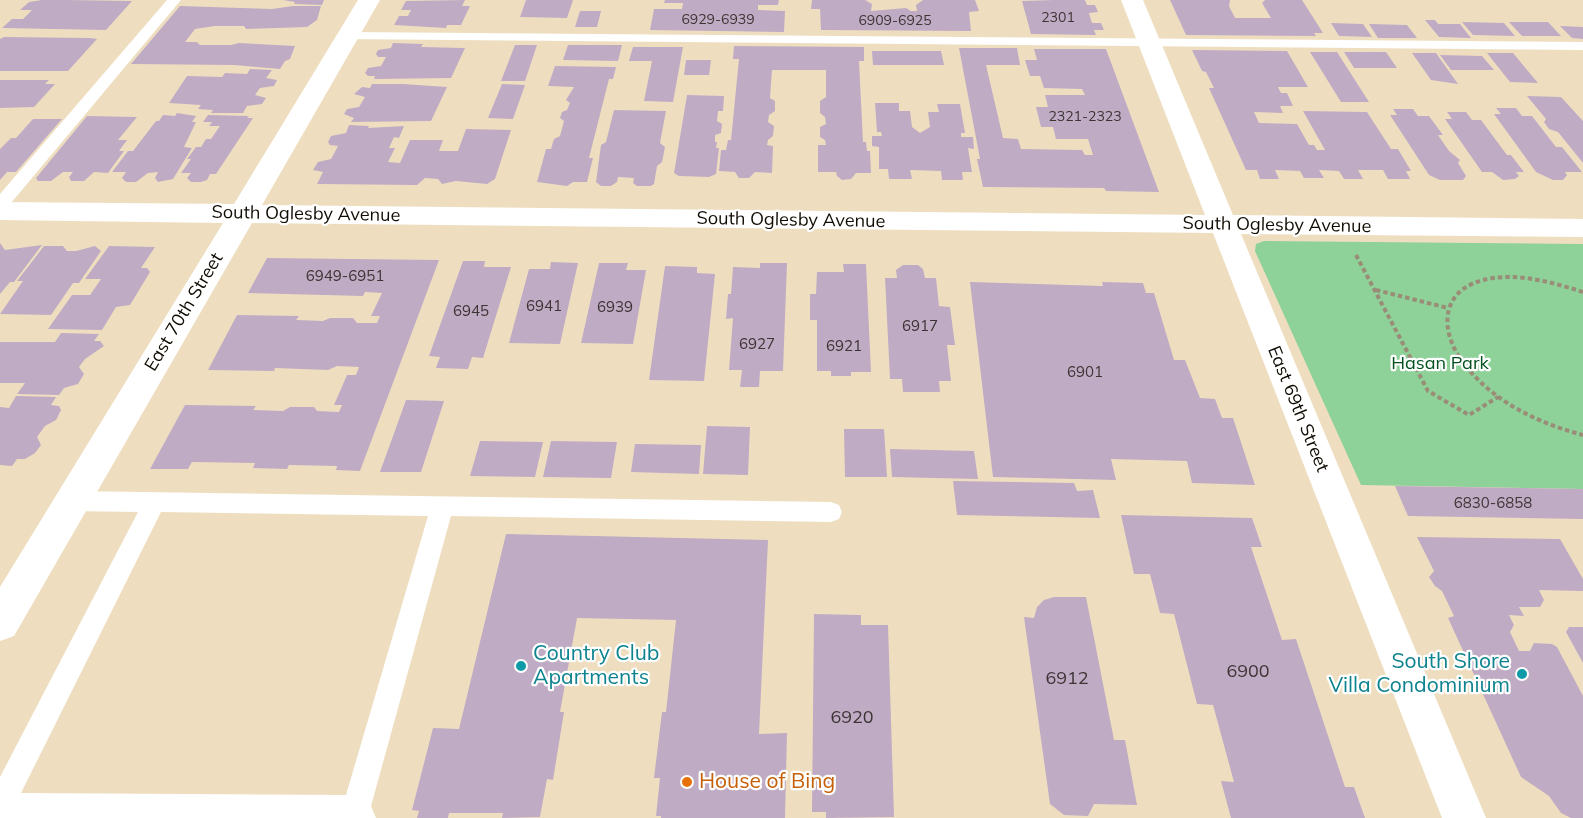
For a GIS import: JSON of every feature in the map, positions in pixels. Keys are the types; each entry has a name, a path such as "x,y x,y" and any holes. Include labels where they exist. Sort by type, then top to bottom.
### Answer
{"street":[{"name":"East 70th Street","path":"0,623 369,0"},
{"name":"East 69th Street","path":"1132,0 1464,818"},
{"name":"South Oglesby Avenue","path":"0,211 1583,228"}],"lane":[{"path":"0,205 174,0"},
{"path":"347,36 1583,46"},
{"path":"72,501 831,512"},
{"path":"155,502 0,807 359,814 442,506"}],"path":[{"path":"1355,253 1428,391 1469,415 1498,397"},
{"path":"1583,292 1536,279 1493,278 1464,288 1454,297 1448,308 1448,334 1455,351 1480,381 1498,397 1549,425 1583,435"},
{"path":"1375,290 1448,308"}],"green space":[{"name":"Hasan Park","path":"1264,241 1583,244 1583,489 1361,485 1255,251 1256,244"}],"building":[{"path":"42,0 132,1 106,30 2,28 12,19 23,19 32,10 20,10 29,2"},
{"path":"283,0 324,0 322,5 294,4 295,2"},
{"path":"465,0 462,6 470,6 461,25 447,25 446,28 394,25 399,16 408,16 411,10 401,10 406,1"},
{"path":"526,0 573,0 567,18 520,17"},
{"path":"665,0 779,0 778,5 758,5 758,10 785,11 784,32 650,30 654,9 682,9 683,3 664,3"},
{"path":"812,0 865,0 872,4 871,11 906,8 917,11 916,5 923,0 975,0 979,11 969,12 971,31 821,30 820,9 811,9"},
{"path":"1085,0 1087,5 1095,5 1098,12 1089,13 1092,23 1101,23 1104,30 1094,30 1096,35 1031,34 1022,1"},
{"path":"1170,0 1230,0 1229,6 1235,18 1271,18 1262,3 1265,0 1302,0 1323,33 1314,33 1316,36 1186,35"},
{"path":"180,6 272,9 321,6 317,20 307,27 246,29 244,26 215,26 195,29 185,42 197,42 200,45 239,43 295,46 290,59 285,61 280,69 234,65 131,64"},
{"path":"580,11 601,11 597,27 575,27"},
{"path":"1425,20 1435,20 1438,24 1460,24 1471,38 1439,37"},
{"path":"1462,22 1504,23 1515,36 1473,35"},
{"path":"1509,22 1548,22 1561,36 1522,36"},
{"path":"1331,23 1363,24 1372,37 1339,36"},
{"path":"1369,24 1407,25 1417,38 1378,38"},
{"path":"1560,26 1583,27 1583,39 1572,38"},
{"path":"4,37 97,39 68,71 0,71 0,39"},
{"path":"393,43 423,44 421,47 465,48 451,78 374,79 375,76 368,76 365,73 368,68 381,66 386,57 378,57 376,54 378,50 391,48"},
{"path":"515,45 537,45 525,81 501,81"},
{"path":"568,45 622,45 618,61 563,60"},
{"path":"734,46 864,47 864,61 859,61 863,142 866,142 867,151 870,151 871,173 856,173 851,179 842,180 836,172 818,172 818,145 826,145 825,140 820,137 820,127 826,124 825,117 820,113 820,101 826,97 826,70 772,70 770,98 775,101 775,111 769,115 768,122 774,126 773,136 768,140 767,145 773,146 772,173 755,172 749,178 739,178 735,172 719,171 721,150 726,150 728,140 731,140 739,59 733,59"},
{"path":"633,47 683,47 673,102 644,101 652,61 629,61"},
{"path":"959,48 1017,48 1020,65 986,65 1003,138 1018,139 1021,149 1082,150 1085,155 1093,155 1088,139 1056,139 1053,127 1041,127 1036,107 1048,107 1045,95 1085,95 1082,89 1044,88 1040,76 1030,76 1025,60 1037,60 1034,49 1106,49 1159,192 1106,191 1104,188 983,187 977,159 980,159"},
{"path":"1192,50 1287,51 1308,87 1278,87 1281,93 1287,93 1293,106 1280,106 1283,113 1254,112 1259,123 1297,124 1309,145 1314,145 1317,150 1325,150 1303,111 1367,112 1391,149 1398,149 1411,171 1406,171 1410,179 1388,179 1383,170 1358,170 1363,179 1344,179 1339,171 1319,170 1324,178 1304,178 1300,171 1275,170 1279,179 1260,179 1257,170 1246,170 1209,88 1214,88 1206,72 1202,71"},
{"path":"872,51 941,51 944,65 873,65"},
{"path":"1310,52 1337,52 1369,102 1341,102"},
{"path":"1344,52 1386,52 1397,68 1354,68"},
{"path":"1412,53 1436,53 1458,84 1431,80"},
{"path":"1487,53 1513,53 1538,83 1510,82"},
{"path":"1440,55 1482,56 1494,70 1451,70"},
{"path":"686,60 711,60 709,75 684,75"},
{"path":"555,66 616,67 613,79 609,79 589,158 593,158 587,182 573,182 567,186 537,182 546,149 551,149 554,139 560,136 564,121 560,118 562,112 567,110 570,103 566,100 574,87 548,86"},
{"path":"250,69 272,70 266,78 277,80 274,86 260,88 255,95 266,98 262,104 247,106 243,113 211,113 213,110 198,109 201,105 169,103 187,76 222,77 225,73 247,74"},
{"path":"0,80 49,80 45,84 55,84 34,107 0,108"},
{"path":"372,84 447,87 431,121 351,122 354,118 344,114 347,109 359,107 365,97 354,94 362,87 370,88"},
{"path":"502,84 525,85 513,119 488,118"},
{"path":"687,95 724,96 723,111 718,111 717,121 722,124 721,133 715,135 716,148 719,148 716,174 709,177 679,176 674,173"},
{"path":"1527,96 1561,97 1583,121 1583,163 1558,132 1549,129 1544,122 1546,119"},
{"path":"875,103 899,103 899,111 910,111 912,127 920,133 930,127 928,112 939,112 937,104 960,104 965,133 961,133 961,137 973,137 974,149 968,148 972,172 962,172 963,180 942,180 941,171 910,170 912,179 889,179 888,169 879,169 879,147 872,146 872,136 882,136 881,132 877,132"},
{"path":"1496,108 1516,108 1522,116 1532,116 1556,147 1562,147 1582,172 1565,172 1567,175 1563,180 1553,180 1536,172 1494,114 1501,114"},
{"path":"1393,109 1413,109 1418,116 1429,116 1443,135 1438,135 1449,151 1460,160 1458,163 1466,176 1463,180 1440,180 1429,175 1390,115 1397,115"},
{"path":"614,110 666,111 660,143 665,147 662,162 657,166 654,184 651,186 637,186 633,183 634,178 618,177 617,182 611,186 601,186 596,182 601,145 606,142"},
{"path":"1447,112 1466,112 1472,120 1481,120 1507,155 1511,155 1524,172 1516,172 1519,176 1515,179 1503,180 1492,172 1482,172 1445,119 1452,119"},
{"path":"177,113 196,116 192,122 196,122 184,147 192,148 173,179 158,182 155,178 158,172 148,173 136,182 126,182 122,178 126,172 112,172 128,151 133,151 156,121 159,121 163,115 175,116"},
{"path":"208,115 253,118 216,174 210,174 207,180 201,182 191,182 187,178 191,173 181,173 191,159 187,159 196,147 201,147 206,139 211,139 220,126 209,126 212,122 203,122"},
{"path":"87,116 137,117 118,140 127,140 119,151 124,151 108,173 94,172 84,181 71,181 69,177 73,172 63,172 51,181 38,181 36,178"},
{"path":"33,119 62,119 16,172 7,172 0,180 0,149 11,138 16,138"},
{"path":"349,125 369,126 368,128 404,126 399,138 394,137 389,148 395,148 388,162 400,163 410,140 443,140 439,151 458,151 466,129 511,130 495,179 487,184 456,181 442,184 438,179 425,178 417,185 317,184 323,172 313,170 318,162 331,159 338,146 330,145 328,142 331,136 346,133"},
{"path":"0,243 5,250 42,245 14,282 10,282 0,294"},
{"path":"44,246 63,246 67,251 76,251 95,246 101,251 79,283 73,283 51,315 0,314 23,281 17,281"},
{"path":"109,246 155,247 141,268 147,268 150,272 130,305 116,307 102,330 48,329 72,295 90,295 101,279 85,279"},
{"path":"267,258 439,260 360,471 336,470 337,466 289,465 287,469 253,468 255,463 192,462 188,469 150,469 185,405 256,406 253,410 283,411 290,407 314,407 317,411 339,412 342,405 334,405 347,375 356,375 359,367 337,366 328,370 275,368 274,371 208,370 237,315 299,316 296,320 323,321 330,318 353,318 357,323 377,323 380,316 371,316 382,293 365,292 363,296 248,293"},
{"path":"463,261 485,261 484,267 511,267 483,358 472,357 468,369 436,368 440,357 429,356"},
{"path":"551,262 578,263 560,344 509,343 529,269 550,269"},
{"path":"599,263 628,263 626,270 646,270 633,344 581,343"},
{"path":"760,263 787,263 783,371 760,371 759,387 740,387 742,370 729,370 733,318 726,319 728,294 731,294 733,267 760,268"},
{"path":"843,264 866,264 871,372 851,372 851,376 831,376 831,371 817,371 817,320 810,320 810,294 816,294 817,272 844,272"},
{"path":"903,265 918,265 923,269 925,278 936,278 939,306 950,307 955,345 947,345 951,381 939,381 940,392 903,392 902,379 890,379 885,278 897,278 896,270"},
{"path":"665,266 697,267 697,273 715,274 704,381 649,380"},
{"path":"970,282 1103,286 1102,282 1143,283 1146,293 1154,293 1174,360 1185,360 1200,398 1215,399 1222,418 1233,418 1255,485 1192,483 1187,461 1111,459 1116,480 993,477"},
{"path":"61,333 99,334 94,341 100,341 104,346 85,359 79,367 84,374 78,384 64,388 59,395 17,394 25,383 0,383 0,342 55,342"},
{"path":"16,396 56,397 51,405 59,406 61,410 56,420 45,426 37,437 41,445 35,453 25,459 17,459 12,466 0,465 0,407 9,408"},
{"path":"406,400 444,401 421,472 380,472"},
{"path":"707,426 750,427 748,475 703,474"},
{"path":"844,429 884,429 887,477 845,477"},
{"path":"480,441 543,442 535,477 470,476"},
{"path":"551,441 617,442 611,478 543,477"},
{"path":"635,444 701,445 699,474 631,472"},
{"path":"890,449 974,451 978,479 892,477"},
{"path":"953,481 1074,483 1077,491 1093,490 1100,518 957,515"},
{"path":"1395,486 1583,489 1583,519 1408,516"},
{"path":"1121,515 1252,518 1262,547 1251,547 1282,640 1296,639 1345,787 1354,787 1365,818 1231,818 1221,781 1234,782 1213,705 1197,704 1174,614 1160,613 1150,574 1134,574"},
{"name":"Country Club Apartments","path":"506,534 768,540 759,734 787,733 785,818 661,818 661,816 656,816 660,778 654,778 662,712 666,712 676,620 577,618 560,712 564,712 553,780 547,779 540,817 502,818 503,813 449,813 448,818 417,818 419,811 412,810 433,728 459,729"},
{"name":"South Shore Villa Condominium","path":"1417,537 1560,539 1583,579 1583,591 1539,590 1544,600 1540,607 1519,607 1524,616 1509,615 1514,625 1510,632 1519,651 1530,651 1534,643 1552,644 1557,647 1583,696 1583,818 1571,818 1561,813 1549,796 1521,777 1448,618 1454,616 1442,591 1429,577 1434,571"},
{"path":"1054,597 1086,597 1114,740 1125,740 1137,805 1094,804 1088,816 1064,815 1050,804 1024,617 1034,618 1037,607 1044,600"},
{"path":"814,614 861,615 861,625 888,625 894,817 826,818 826,812 812,812"},
{"path":"1569,627 1583,627 1583,663 1566,632"}],"place":[{"name":"Country Club Apartments","path":"521,666"},
{"name":"South Shore Villa Condominium","path":"1522,674"},
{"name":"House of Bing","path":"687,782"}]}
